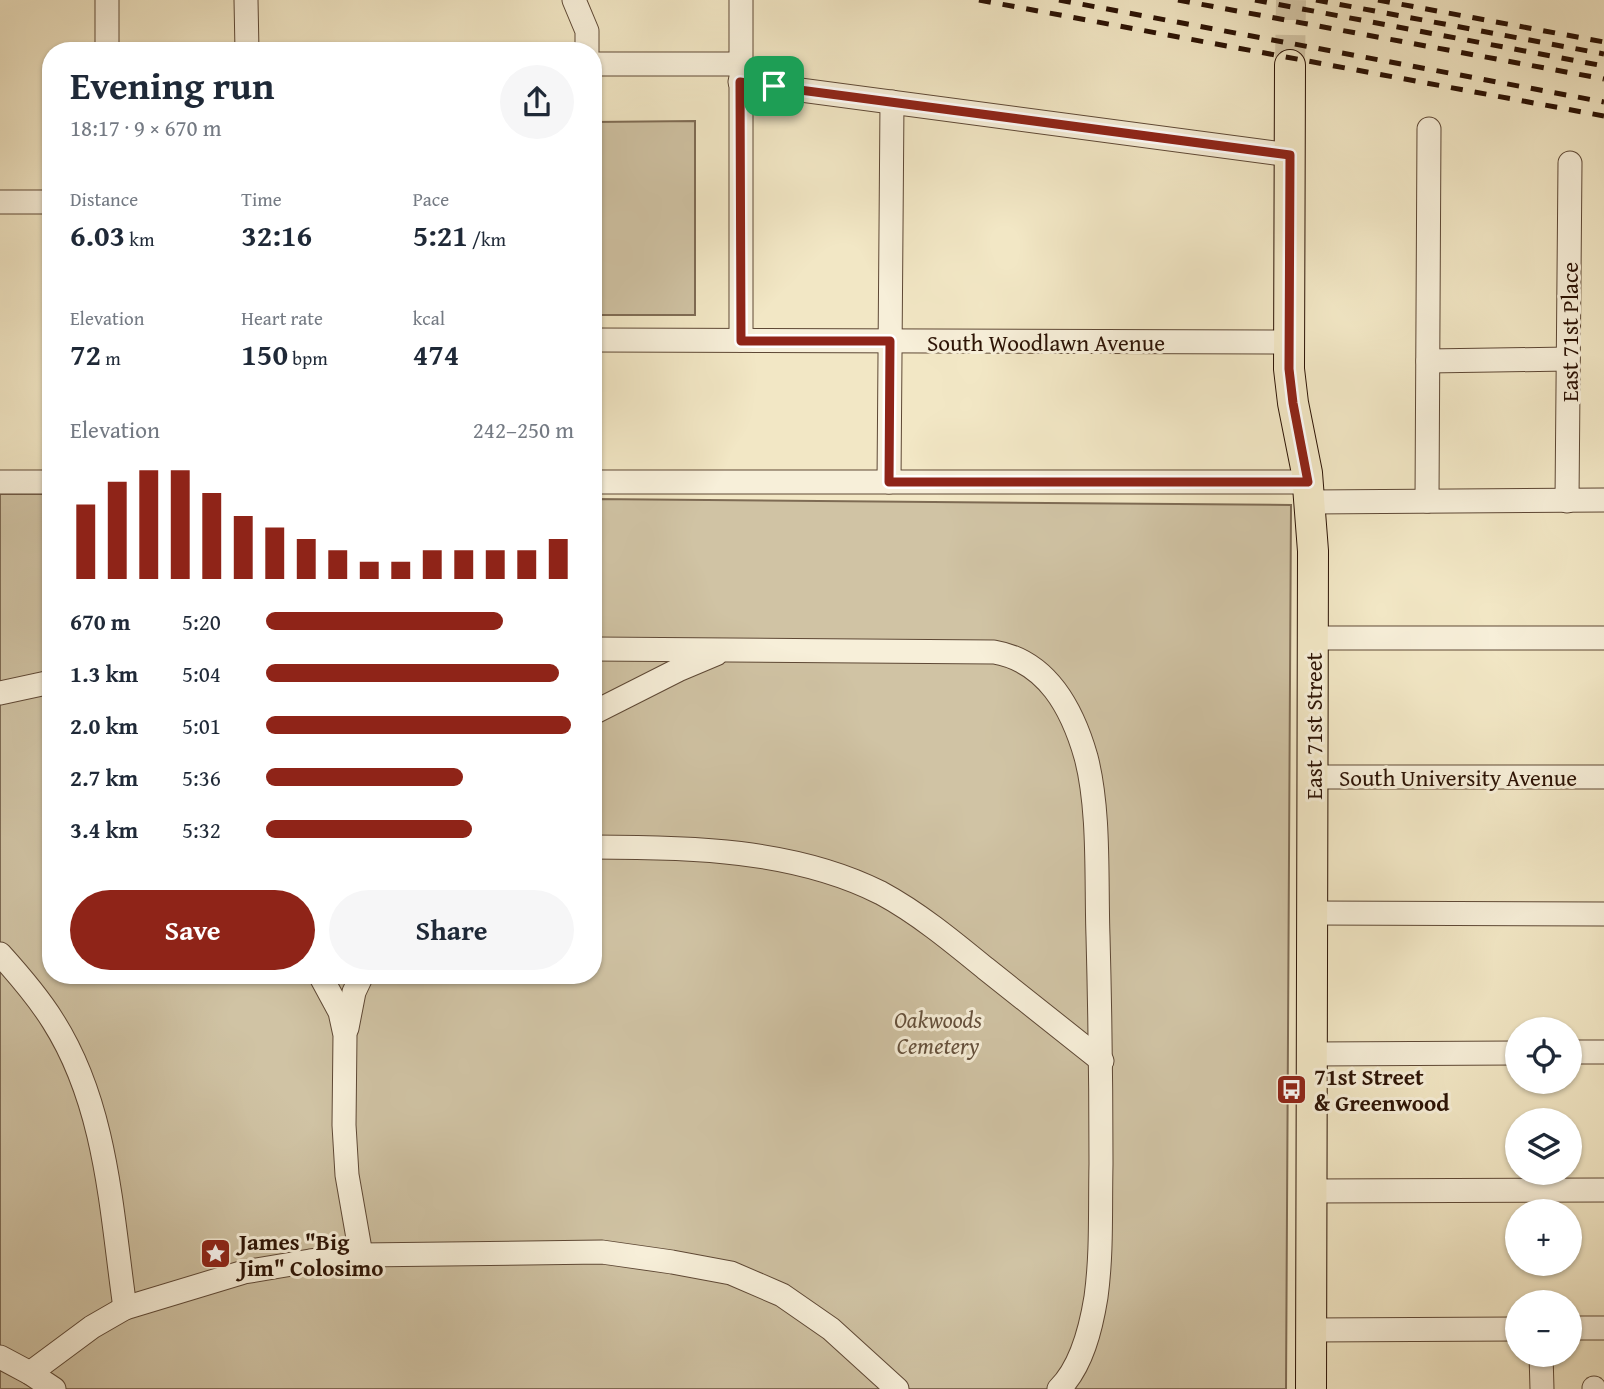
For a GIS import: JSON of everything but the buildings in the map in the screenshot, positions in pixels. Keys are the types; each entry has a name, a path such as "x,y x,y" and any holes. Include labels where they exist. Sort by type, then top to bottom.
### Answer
{"main road":[{"name":"East 71st Street","path":"1290,65 1288,342 1293,403 1309,492 1313,638 1311,1389"}],"street":[{"path":"107,0 107,42"},
{"path":"246,0 247,42"},
{"path":"574,0 586,31 587,42"},
{"path":"741,0 741,341"},
{"path":"602,65 740,73 892,102 1290,155"},
{"path":"889,482 892,102"},
{"path":"1427,501 1429,129"},
{"name":"East 71st Place","path":"1567,501 1570,163"},
{"path":"0,202 42,202"},
{"name":"South Woodlawn Avenue","path":"602,341 1288,342"},
{"path":"1428,361 1568,359"},
{"path":"0,482 42,482"},
{"path":"602,482 889,482 1309,492 1427,501 1604,500"},
{"path":"1313,638 1604,638"},
{"path":"602,649 994,652 1010,654 1029,663 1043,674 1058,694 1074,723 1086,758 1091,793 1101,1061 1100,1243 1096,1298 1084,1350 1059,1389"},
{"path":"602,708 678,670 726,650"},
{"path":"0,693 42,687"},
{"name":"South University Avenue","path":"1312,777 1604,777"},
{"path":"602,847 707,850 766,858 850,880 881,894 945,936 1101,1061"},
{"path":"1312,914 1604,914"},
{"path":"0,954 53,1021 79,1072 96,1121 108,1177 125,1308"},
{"path":"325,984 340,1012 345,1035"},
{"path":"358,984 345,1035 344,1125 347,1175 361,1255"},
{"path":"1582,1052 1604,1052"},
{"path":"1312,1054 1505,1053"},
{"path":"1312,1191 1604,1190"},
{"path":"30,1373 92,1326 125,1308 244,1272 361,1255 602,1252 731,1273 782,1295 831,1329 897,1389"},
{"path":"1311,1330 1505,1328"},
{"path":"1582,1328 1604,1328"},
{"path":"0,1357 54,1389"},
{"path":"1541,1367 1542,1389"}],"green space":[{"path":"695,121 695,315 602,315 602,122"},
{"name":"Oakwoods Cemetery","path":"0,494 42,494 42,984 602,984 602,499 1291,505 1286,1389 0,1389"}],"tunnel":[{"path":"1290,65 1291,0"}],"railway":[{"path":"979,0 1604,116"},
{"path":"1059,0 1604,102"},
{"path":"1178,0 1604,79"},
{"path":"1255,0 1604,66"},
{"path":"1316,0 1604,54"},
{"path":"1378,0 1604,42"}],"place":[{"name":"71st Street & Greenwood","path":"1291,1089"},
{"name":"James \"Big Jim\" Colosimo","path":"216,1254"}],"route":[{"path":"740,82 774,86 1290,155 1289,369 1308,482 889,482 890,341 741,341 740,82"}]}
